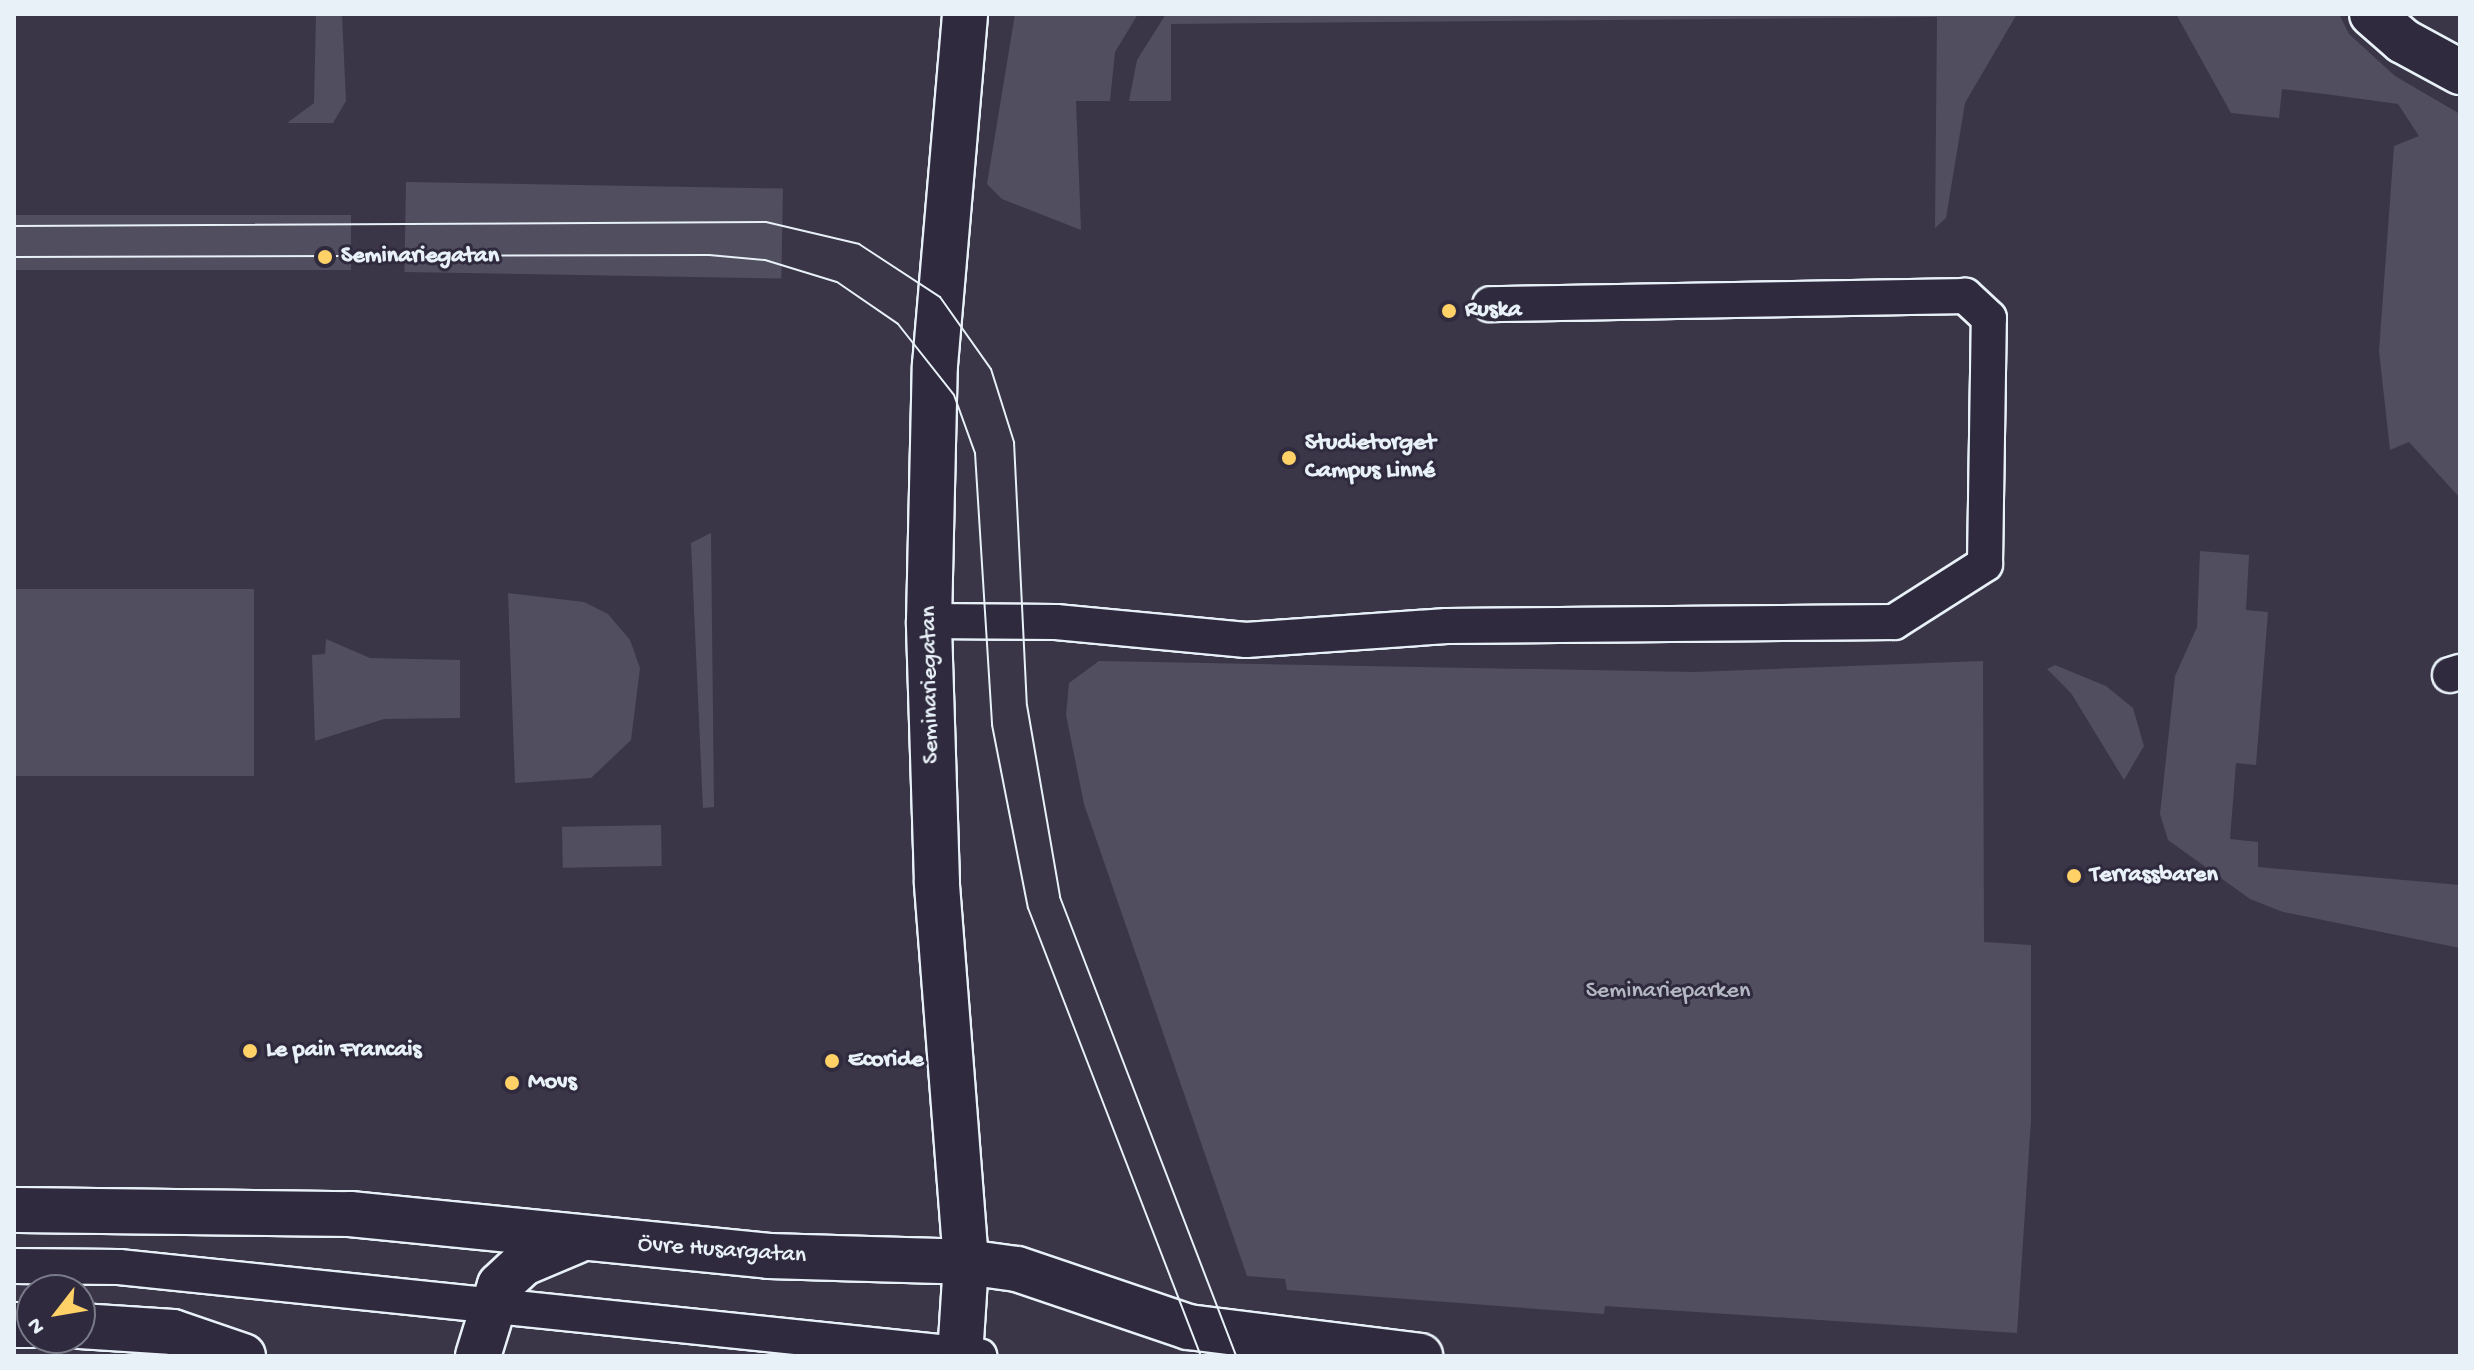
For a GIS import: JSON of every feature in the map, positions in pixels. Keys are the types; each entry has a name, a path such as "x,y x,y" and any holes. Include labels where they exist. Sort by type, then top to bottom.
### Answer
{"main road":[{"name":"Seminariegatan","path":"965,14 935,365 929,621 937,882 966,1262 966,1355"},
{"path":"2372,14 2403,41 2460,72"},
{"name":"Övre Husargatan","path":"14,1210 350,1214 578,1240 966,1262 1017,1269 1188,1327 1420,1356"},
{"path":"478,1356 488,1308 524,1263 578,1240"},
{"path":"96,1327 173,1332 243,1356"}],"lane":[{"path":"929,621 1056,622 1246,640 1447,626 1894,622 1985,564 1989,318 1965,296 1490,304"},
{"path":"14,1266 119,1267 488,1308 966,1355"}],"green space":[{"path":"316,14 342,14 346,101 333,123 287,123 314,103"},
{"path":"1015,14 1138,14 1115,52 1110,101 1076,101 1081,230 1002,199 987,184"},
{"path":"1166,14 2017,14 1965,103 1946,218 1935,228 1937,17 1171,24 1171,101 1129,101 1137,60"},
{"path":"2176,14 2339,14 2349,34 2395,76 2460,114 2460,498 2409,442 2390,450 2379,351 2394,146 2419,136 2398,104 2325,94 2282,89 2279,118 2231,113"},
{"path":"406,182 783,189 781,279 404,272"},
{"path":"14,215 351,215 351,270 14,270"},
{"path":"711,533 714,807 703,808 691,543"},
{"path":"2200,551 2249,555 2246,610 2268,612 2256,765 2236,763 2230,839 2258,842 2258,867 2460,885 2460,948 2283,912 2250,899 2168,840 2160,814 2175,676 2197,627"},
{"path":"14,589 254,589 254,776 14,776"},
{"path":"508,593 584,602 608,614 630,640 640,668 631,740 591,778 515,783"},
{"path":"326,639 370,658 460,660 460,718 384,719 315,741 312,655 325,654"},
{"name":"Seminarieparken","path":"1099,661 1694,672 1983,661 1984,942 2031,945 2031,1120 2017,1333 1605,1306 1604,1314 1287,1290 1285,1279 1247,1276 1084,804 1066,715 1069,683"},
{"path":"2055,665 2106,686 2133,708 2144,746 2124,780 2071,693 2047,669"},
{"path":"661,825 662,866 563,868 562,827"}],"tram line":[{"path":"14,226 766,222 859,244 940,297 991,369 1014,442 1027,705 1060,897 1236,1356"},
{"path":"14,257 709,255 765,260 837,282 898,324 954,395 975,453 992,725 1028,908 1201,1356"}],"place":[{"name":"Seminariegatan","path":"325,257"},
{"name":"Ruska","path":"1449,311"},
{"name":"Studietorget Campus Linné","path":"1289,458"},
{"name":"Terrassbaren","path":"2074,876"},
{"name":"Le pain Francais","path":"250,1051"},
{"name":"Ecoride","path":"832,1061"},
{"name":"Movs","path":"512,1083"}]}
